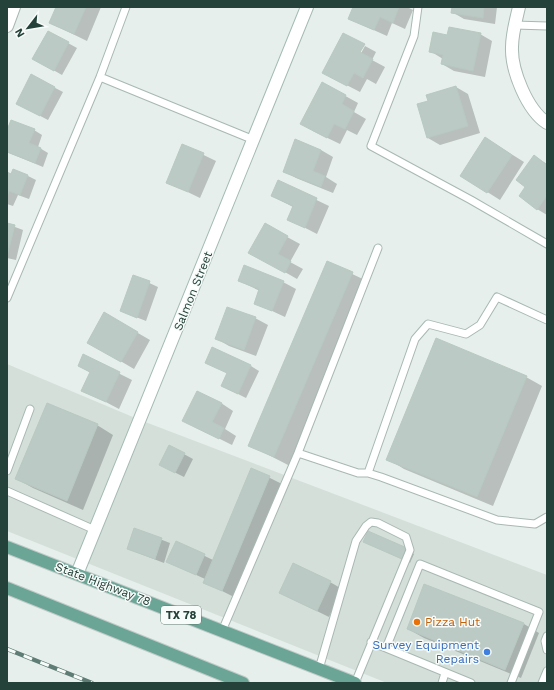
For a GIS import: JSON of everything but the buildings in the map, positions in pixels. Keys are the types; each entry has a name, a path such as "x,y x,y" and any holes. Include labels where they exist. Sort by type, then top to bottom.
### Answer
{"main road":[{"name":"State Highway 78","path":"7,547 355,683"},
{"path":"7,588 243,683"}],"street":[{"path":"7,26 14,7"},
{"name":"Salmon Street","path":"77,574 307,7"},
{"path":"519,7 512,47 517,78 530,103 542,120 547,123"}],"lane":[{"path":"7,298 100,77 126,7"},
{"path":"418,7 414,36 371,146 471,200 547,244"},
{"path":"515,25 547,26"},
{"path":"100,77 254,140"},
{"path":"222,631 298,453 378,248"},
{"path":"368,473 415,339 428,324 466,334 480,325 497,297 547,320"},
{"path":"7,471 30,409"},
{"path":"298,453 358,473 368,473 497,520 536,524 547,517"},
{"path":"7,491 95,530"},
{"path":"319,669 356,541 366,526 371,522 378,523 406,537 410,550 355,683"},
{"path":"386,648 420,564 539,612 511,683"},
{"path":"547,636 545,641 547,650"},
{"path":"371,642 471,683"},
{"path":"542,683 547,671"},
{"path":"442,683 446,673"}],"shaded area":[{"path":"7,364 140,420 547,575 547,683 387,683 7,531"}],"railway":[{"path":"7,649 92,683"}],"place":[{"name":"Pizza Hut","path":"417,622"},
{"name":"Survey Equipment Repairs","path":"487,652"}]}
